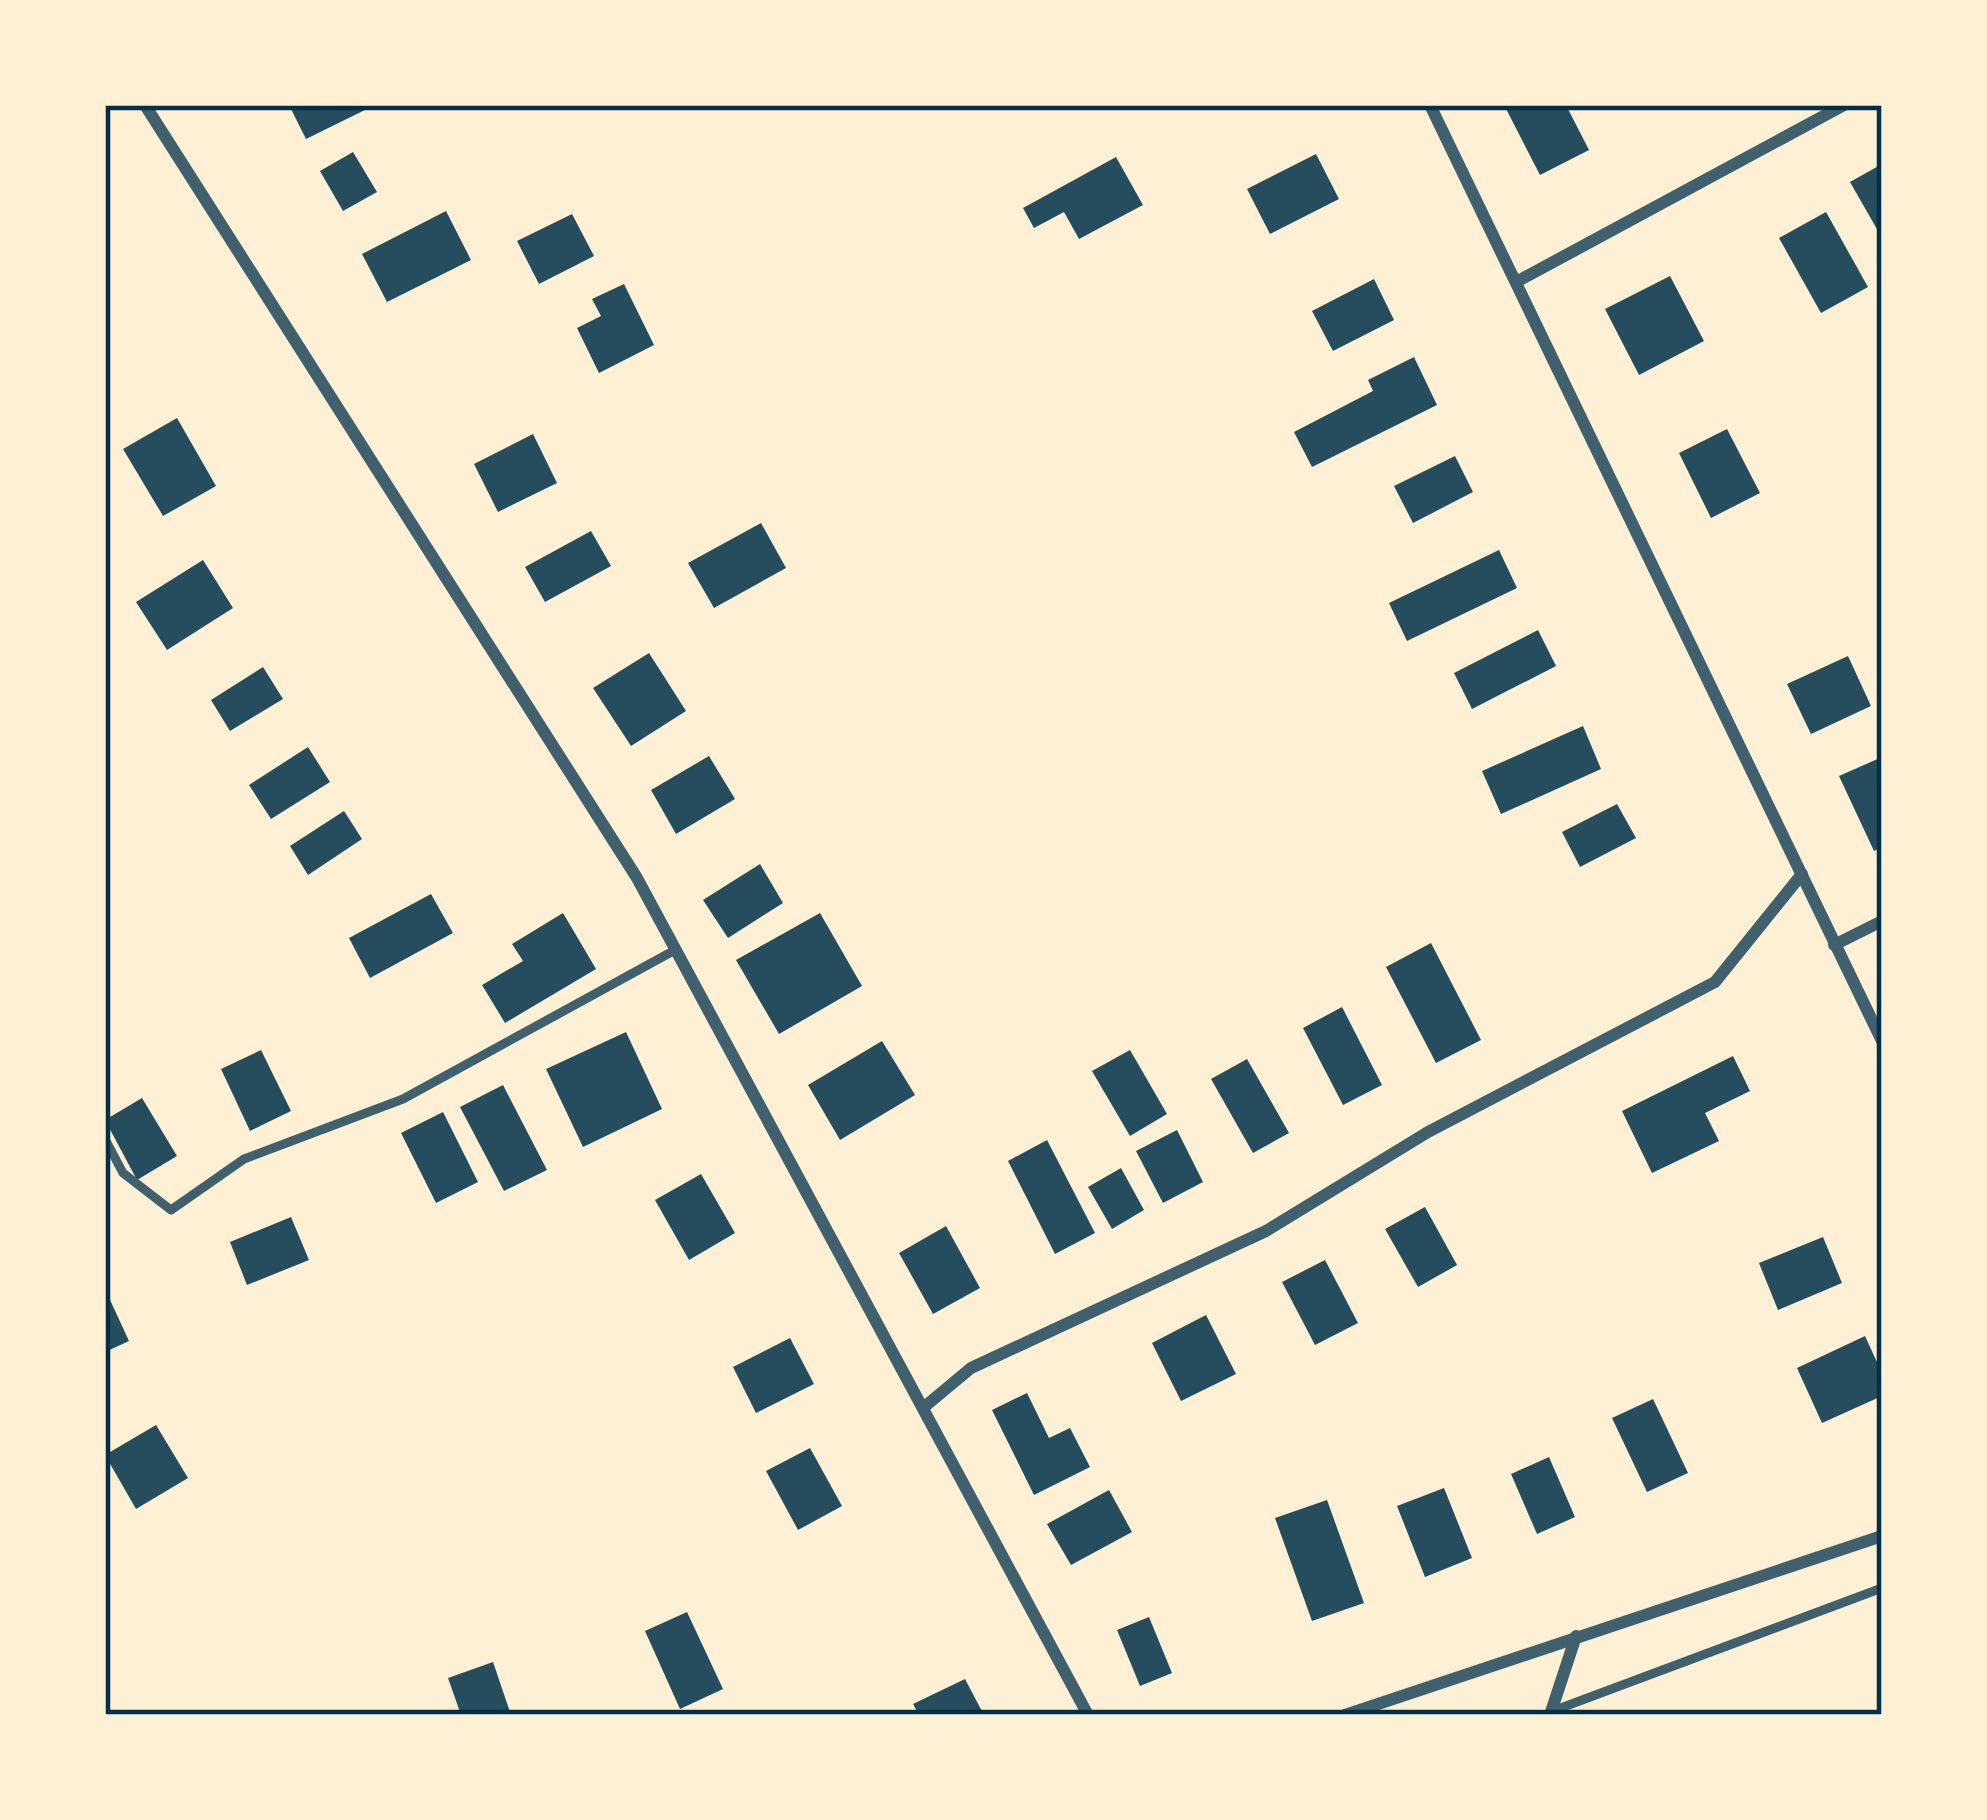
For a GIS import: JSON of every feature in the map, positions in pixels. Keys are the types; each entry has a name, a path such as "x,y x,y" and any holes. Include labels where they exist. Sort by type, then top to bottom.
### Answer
{"street":[{"path":"145,105 637,878 1088,1715"},
{"path":"1430,105 1882,1041"},
{"path":"1518,281 1844,105"},
{"path":"923,1408 971,1368 1266,1231 1428,1132 1715,982 1802,874"},
{"path":"1834,945 1882,921"},
{"path":"1345,1715 1882,1536"},
{"path":"1550,1713 1576,1636"}],"lane":[{"path":"105,1138 123,1173 171,1210 244,1159 403,1099 675,950"},
{"path":"1550,1713 1882,1588"}],"building":[{"path":"289,105 365,105 367,109 306,139"},
{"path":"1504,105 1566,105 1589,150 1540,175"},
{"path":"353,152 377,192 343,211 320,171"},
{"path":"1316,154 1339,199 1270,234 1247,189"},
{"path":"1116,157 1143,205 1079,239 1064,212 1034,228 1023,208"},
{"path":"1882,164 1882,238 1850,182"},
{"path":"446,211 471,260 387,302 362,254"},
{"path":"1826,212 1868,287 1821,313 1779,238"},
{"path":"572,214 594,256 539,284 517,241"},
{"path":"1670,276 1704,341 1639,375 1605,309"},
{"path":"1374,279 1394,320 1333,351 1312,311"},
{"path":"624,284 654,345 599,373 577,328 601,316 592,299"},
{"path":"1414,357 1437,405 1312,467 1294,432 1373,391 1368,380"},
{"path":"177,418 216,486 163,516 123,449"},
{"path":"1727,429 1760,493 1711,518 1679,453"},
{"path":"533,434 557,483 498,512 474,464"},
{"path":"1455,456 1473,492 1413,523 1394,486"},
{"path":"761,523 786,568 714,608 688,563"},
{"path":"591,531 611,566 545,602 525,567"},
{"path":"1499,550 1517,588 1407,641 1389,603"},
{"path":"203,560 233,608 167,650 136,602"},
{"path":"1538,630 1556,666 1472,709 1454,673"},
{"path":"649,653 686,711 631,746 593,688"},
{"path":"1848,656 1871,706 1811,734 1787,684"},
{"path":"263,667 283,699 230,731 211,700"},
{"path":"1583,726 1601,769 1501,814 1482,771"},
{"path":"308,747 330,782 271,819 249,785"},
{"path":"709,756 735,799 676,834 651,790"},
{"path":"1882,757 1882,847 1874,851 1839,776"},
{"path":"1617,804 1636,838 1580,867 1562,832"},
{"path":"344,811 362,839 308,875 290,846"},
{"path":"760,864 783,903 728,938 703,900"},
{"path":"431,894 453,933 370,978 349,938"},
{"path":"563,913 596,969 505,1023 482,985 523,961 512,944"},
{"path":"820,913 862,986 779,1034 736,960"},
{"path":"1431,943 1481,1040 1436,1063 1386,967"},
{"path":"1342,1007 1382,1085 1343,1105 1303,1028"},
{"path":"626,1032 662,1109 583,1147 546,1069"},
{"path":"882,1041 915,1095 840,1140 808,1085"},
{"path":"261,1050 291,1111 250,1131 221,1069"},
{"path":"1130,1050 1167,1114 1130,1136 1092,1071"},
{"path":"1733,1056 1750,1091 1705,1113 1719,1141 1652,1173 1622,1111"},
{"path":"1247,1059 1289,1133 1253,1153 1211,1079"},
{"path":"503,1085 547,1170 504,1191 460,1107"},
{"path":"142,1098 177,1156 137,1180 105,1120"},
{"path":"443,1112 478,1182 436,1203 401,1133"},
{"path":"1177,1130 1203,1182 1163,1203 1136,1151"},
{"path":"1047,1140 1095,1233 1055,1254 1008,1161"},
{"path":"1121,1168 1144,1210 1112,1229 1088,1187"},
{"path":"701,1174 735,1233 689,1260 655,1200"},
{"path":"1425,1207 1457,1265 1418,1287 1385,1229"},
{"path":"291,1217 309,1260 247,1285 230,1242"},
{"path":"946,1226 980,1288 933,1314 899,1253"},
{"path":"1823,1237 1842,1283 1778,1310 1759,1263"},
{"path":"1325,1260 1358,1323 1315,1345 1282,1282"},
{"path":"105,1289 129,1341 105,1352"},
{"path":"1206,1315 1236,1374 1181,1401 1152,1343"},
{"path":"1865,1336 1882,1373 1882,1396 1822,1423 1797,1368"},
{"path":"790,1338 814,1384 756,1413 733,1367"},
{"path":"1027,1393 1049,1438 1070,1428 1090,1467 1034,1495 992,1410"},
{"path":"1653,1399 1688,1473 1647,1492 1612,1418"},
{"path":"156,1425 188,1478 136,1509 105,1455"},
{"path":"810,1448 842,1506 798,1530 766,1471"},
{"path":"1549,1457 1575,1517 1537,1534 1511,1474"},
{"path":"1444,1488 1472,1558 1425,1577 1397,1506"},
{"path":"1109,1490 1132,1532 1071,1565 1047,1524"},
{"path":"1327,1500 1364,1603 1312,1621 1275,1518"},
{"path":"687,1612 723,1689 680,1709 645,1631"},
{"path":"1149,1617 1172,1673 1140,1686 1117,1630"},
{"path":"493,1662 511,1715 461,1715 448,1678"},
{"path":"965,1679 984,1715 919,1715 913,1704"}]}
